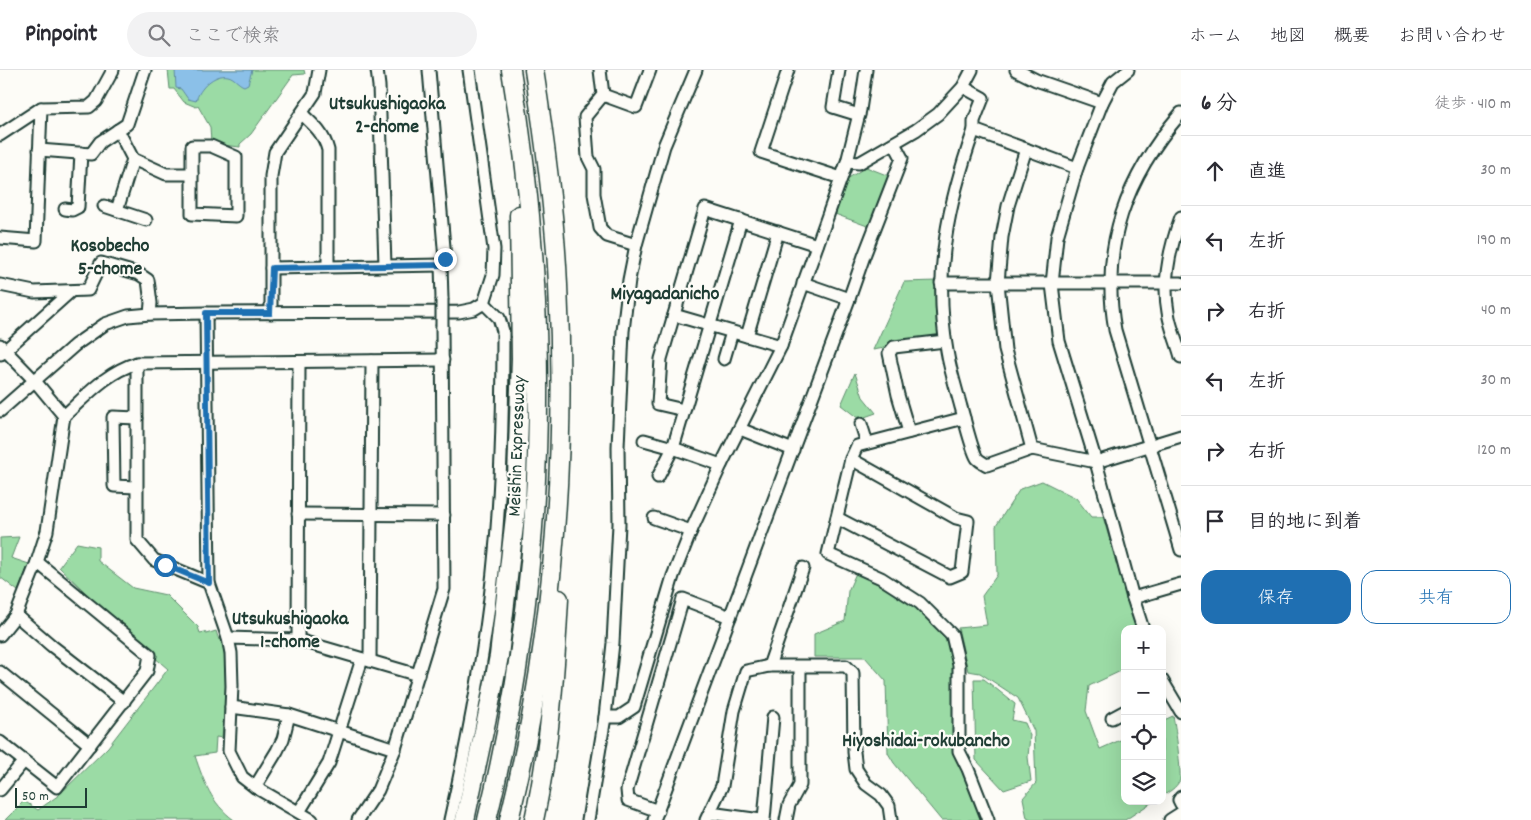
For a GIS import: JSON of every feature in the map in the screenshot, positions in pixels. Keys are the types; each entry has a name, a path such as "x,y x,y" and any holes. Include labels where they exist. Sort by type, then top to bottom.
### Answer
{"highway":[{"path":"465,820 490,703 504,619 516,508 521,367 520,220 514,150 503,70"},
{"name":"Meishin Expressway","path":"486,820 507,725 529,581 535,506 538,430 536,284 529,198 511,70"},
{"path":"510,820 530,728 550,582 557,506 560,433 558,284 552,198 534,70"},
{"path":"534,820 552,705 569,433 569,360 560,197 542,70"}],"street":[{"path":"0,135 41,108 89,107 96,100 113,70"},
{"path":"39,150 91,154 100,142 127,124 145,70"},
{"path":"270,313 272,268 271,176 275,152 315,93 319,70"},
{"path":"377,70 384,265"},
{"path":"358,820 378,790 394,749 444,590 441,265 445,259 429,70"},
{"path":"0,410 75,345 104,324 128,316 206,313 459,312 474,309 484,303 493,275 494,249 469,70"},
{"path":"600,70 603,95 586,117 588,157 594,169 594,194 600,228 607,236 636,245"},
{"path":"603,95 636,107 650,70"},
{"path":"588,820 605,717 613,643 617,582 618,447 623,331 636,245 664,146 696,70"},
{"path":"788,70 761,152 841,178"},
{"path":"839,70 834,106 859,115"},
{"path":"605,717 619,717 634,707 673,576 691,531 721,465 781,346 847,162 859,115 866,70"},
{"path":"847,162 859,163 916,130 938,114 963,86 972,70"},
{"path":"1016,70 1038,75 1102,103"},
{"path":"1128,70 1113,82 1102,103 1077,168 1057,237 1052,284 1059,341 1096,462 1142,625"},
{"path":"963,86 983,98 974,121 974,130 953,193 945,236 941,283 942,319 964,418 977,458 987,464 1032,449 1096,462 1181,436"},
{"path":"0,238 36,240 41,108"},
{"path":"1181,113 1160,138 1143,165 1125,204 1117,228 1110,284 1114,330 1181,550"},
{"path":"302,114 317,128 325,139 328,150 328,266"},
{"path":"118,130 133,159 166,174 192,174"},
{"path":"974,130 1077,168"},
{"path":"730,616 683,599 627,790 628,800 656,815 902,158 894,142"},
{"path":"192,146 211,146 236,157 236,216 192,214 192,174 192,146"},
{"path":"1026,149 1008,206 1002,237 998,283 1005,350 1032,449"},
{"path":"65,209 72,210 78,207 81,153"},
{"path":"117,210 133,159"},
{"path":"104,206 146,220"},
{"path":"684,410 658,404 661,360 704,209 817,244"},
{"path":"1181,217 1169,260 1166,284 1168,312 1181,357"},
{"path":"658,477 674,448 741,220"},
{"path":"747,336 778,232"},
{"path":"0,284 34,292 88,290 101,264 139,274 148,280 150,314"},
{"path":"272,268 441,265"},
{"path":"804,283 849,300"},
{"path":"941,283 1181,283"},
{"path":"64,416 35,381 2,350 70,292"},
{"path":"450,820 465,755 481,666 496,552 501,474 503,331 499,318 484,303"},
{"path":"206,313 209,583 228,638 231,653 229,751 234,765 242,777 255,787 312,820"},
{"path":"674,315 781,346"},
{"path":"724,359 732,332"},
{"path":"909,432 898,395 889,353 894,347 946,341"},
{"path":"0,635 16,615 47,531 64,416 107,377 126,366 137,363 442,360"},
{"path":"299,812 329,763 366,660 372,514 372,361"},
{"path":"298,362 298,640"},
{"path":"137,363 136,487 138,540 154,560 209,583"},
{"path":"136,487 114,486 113,418 137,418"},
{"path":"964,418 857,446 851,459 828,554 881,578 920,604 952,635 959,664 959,751 988,820"},
{"path":"861,424 867,443"},
{"path":"740,429 793,450"},
{"path":"644,440 674,448 721,465"},
{"path":"837,518 950,577 962,572 968,520 956,518 851,459"},
{"path":"298,514 444,514"},
{"path":"654,518 691,531"},
{"path":"0,742 57,787 147,672 150,655 37,562"},
{"path":"769,666 803,568"},
{"path":"1133,598 1181,584"},
{"path":"16,615 52,646 124,702"},
{"path":"228,638 298,640 418,675"},
{"path":"773,717 763,820 708,817 722,786 734,711 746,672 769,666 846,666 853,673 856,769 866,784 881,795 889,806 891,820"},
{"path":"786,820 789,806 800,785 800,667"},
{"path":"0,672 90,745"},
{"path":"1166,691 1181,712"},
{"path":"231,706 290,715 394,749"},
{"path":"255,787 283,739 290,715"},
{"path":"0,790 24,761"},
{"path":"1181,797 1179,800 1181,804"},
{"path":"1170,820 1181,813"}],"green space":[{"path":"168,70 304,70 305,74 293,75 251,134 240,144 240,147 211,142 210,127 198,106 196,107 184,102 174,89 170,89"},
{"path":"866,167 889,176 870,227 835,214 847,179"},
{"path":"936,281 940,333 937,339 873,350 904,282"},
{"path":"855,373 863,397 876,413 859,419 841,405"},
{"path":"1042,481 1076,498 1091,517 1103,517 1135,625 1121,625 1121,671 1089,686 1086,711 1100,749 1121,740 1121,805 1148,805 1125,820 1031,820 1027,818 1023,798 1036,783 1034,731 1018,698 980,673 968,671 958,628 987,625 982,596 997,575 996,526 1020,489"},
{"path":"19,537 11,558 29,564 18,591 0,577 0,538"},
{"path":"77,543 98,547 98,561 133,588 166,595 198,627 200,633 205,632 206,634 216,631 219,640 222,639 227,672 222,738 216,737 215,753 195,756 209,791 219,806 234,820 5,820 24,801 38,810 59,795 108,747 168,669 138,643 59,567"},
{"path":"856,573 880,584 919,609 946,637 954,665 955,753 982,820 941,820 894,763 888,753 886,681 865,657 814,657 814,634 845,621 848,591"},
{"path":"974,679 984,679 1015,704 1012,720 1025,723 1030,735 1028,757 1031,781 1004,790 976,760"},
{"path":"1173,716 1180,780 1174,788 1166,794 1166,760 1166,719"}],"water":[{"path":"175,70 252,70 248,84 244,86 228,76 213,79 200,92 196,101 188,99 181,89 176,88"}],"district":[{"name":"Utsukushigaoka 2-chome","path":"387,114"},
{"name":"Kosobecho 5-chome","path":"110,256"},
{"name":"Miyagadanicho","path":"665,292"},
{"name":"Utsukushigaoka 1-chome","path":"290,628"},
{"name":"Hiyoshidai-rokubancho","path":"926,739"}],"route":[{"path":"165,565 209,583 206,313 270,313 272,268 441,265 445,259"}]}
